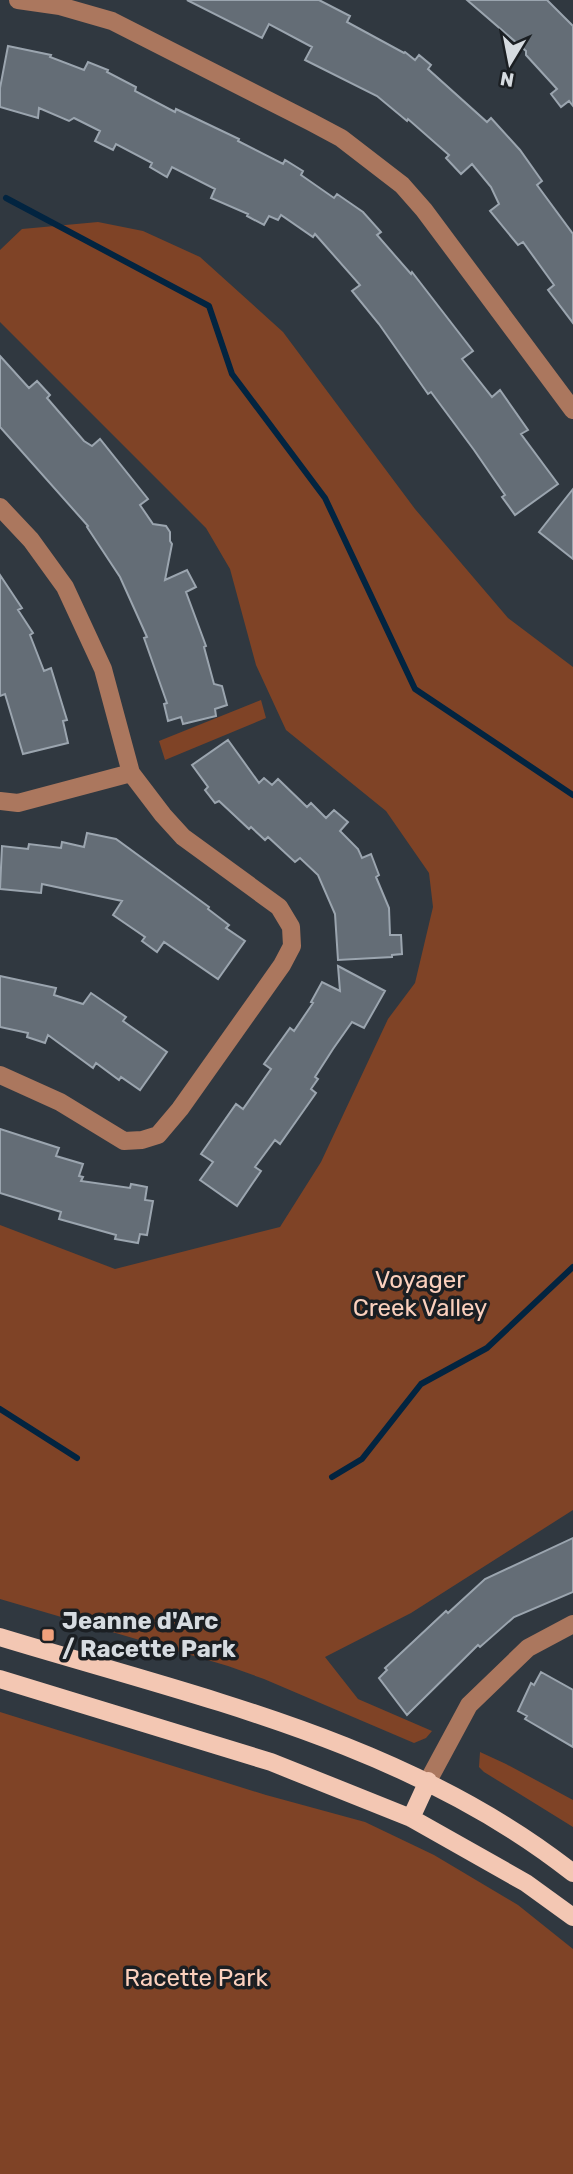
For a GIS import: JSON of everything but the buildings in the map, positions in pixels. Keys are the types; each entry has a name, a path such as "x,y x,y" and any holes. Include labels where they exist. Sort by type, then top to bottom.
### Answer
{"main road":[{"path":"0,1637 310,1733 428,1781 534,1843 573,1873"},
{"path":"0,1679 271,1762 411,1818 526,1883 573,1917"},
{"path":"411,1818 428,1781"}],"street":[{"path":"18,0 60,6 112,21 341,138 402,185 424,210 573,410"},
{"path":"0,507 31,540 65,587 103,669 131,773 183,836 279,907 291,927 292,946 282,965 180,1110 158,1135 142,1140 124,1141 60,1102 0,1075"},
{"path":"0,801 18,803 131,773"},
{"path":"428,1781 469,1705 528,1648 573,1624"}],"green space":[{"name":"Voyager Creek Valley","path":"98,222 143,231 200,257 283,332 415,509 508,618 573,667 573,1510 411,1613 325,1657 358,1699 432,1731 426,1738 414,1743 228,1666 0,1599 0,1225 115,1269 280,1227 321,1162 388,1019 415,983 433,907 429,873 386,811 286,730 256,665 230,569 206,528 0,322 0,250 22,229"},
{"path":"261,700 266,718 165,760 159,741"},
{"name":"Racette Park","path":"0,1712 266,1795 365,1822 434,1855 518,1905 573,1949 573,2174 0,2174"},
{"path":"480,1752 573,1800 573,1827 484,1772 479,1767"}],"waterway":[{"path":"6,198 209,306 232,374 325,498 415,689 573,795"},
{"path":"332,1477 362,1459 421,1384 487,1348 573,1267"},
{"path":"0,1409 77,1458"}],"place":[{"name":"Jeanne d'Arc / Racette Park","path":"48,1635"}]}
